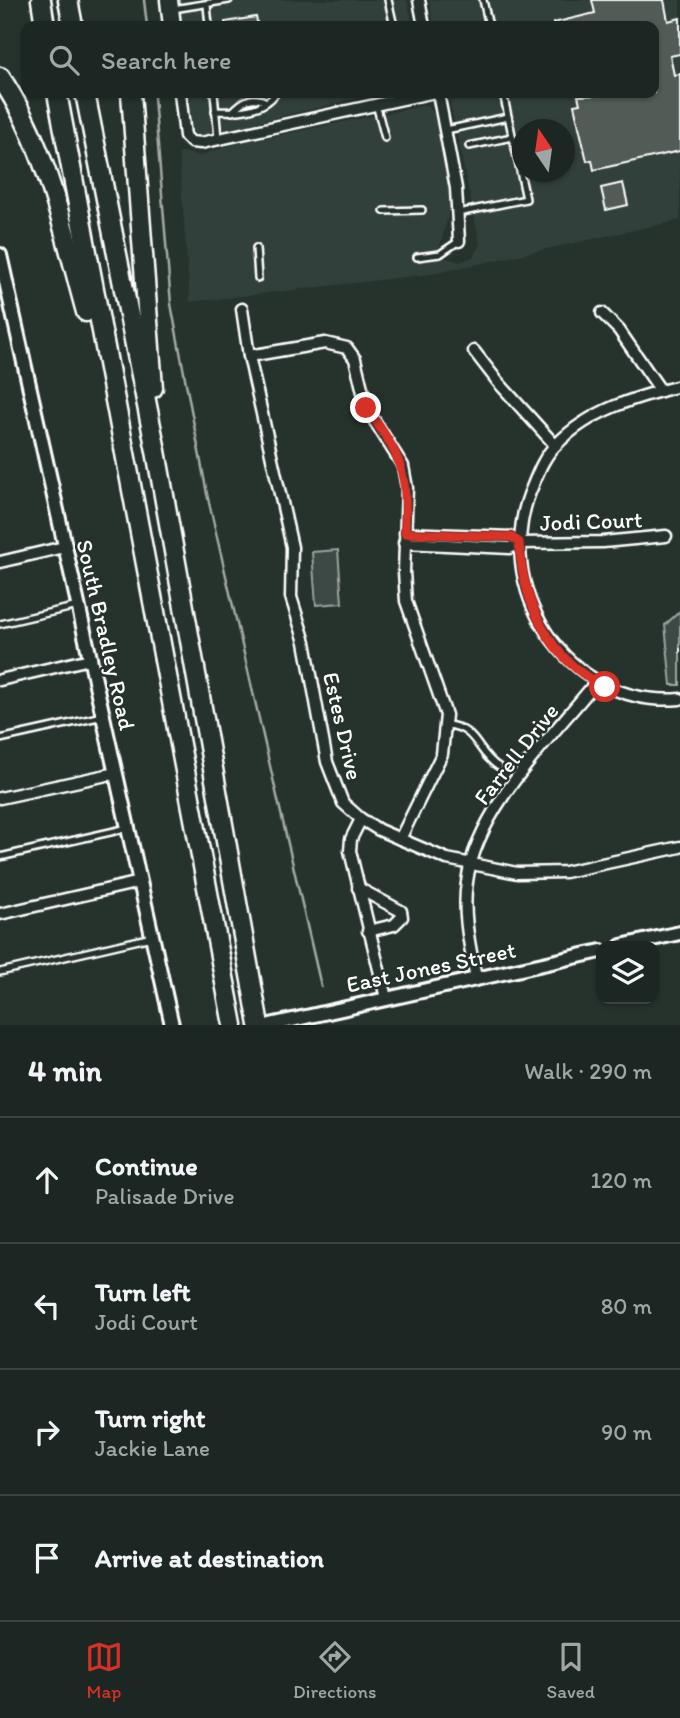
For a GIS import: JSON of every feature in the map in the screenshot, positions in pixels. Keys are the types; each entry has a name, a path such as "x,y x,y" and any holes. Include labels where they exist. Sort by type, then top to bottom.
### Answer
{"highway":[{"path":"41,0 44,21"},
{"path":"68,0 72,21"},
{"path":"0,77 35,142 60,214 118,431"},
{"path":"58,98 118,431 233,1025"},
{"path":"86,98 156,451 259,1025"},
{"path":"131,98 156,451"}],"street":[{"path":"419,0 423,21"},
{"path":"181,98 185,136 191,142 218,139 405,98"},
{"path":"439,98 458,214 459,241"},
{"name":"South Bradley Road","path":"0,255 172,1025"},
{"name":"Estes Drive","path":"242,309 249,356 292,547 289,577 291,597 305,642 327,762 343,803 361,819 400,839 470,866 545,874 680,847"},
{"path":"601,313 619,330 661,391"},
{"path":"249,356 325,343 338,344 352,353 366,408 402,466 407,488 404,538 406,601 424,657 444,701 447,725 442,754 400,839"},
{"path":"474,351 555,445"},
{"path":"680,386 588,419 555,445 531,487 522,517 519,542 526,591 548,639 596,682 629,694 680,699"},
{"name":"Jodi Court","path":"404,538 511,537 519,542 603,542 666,536"},
{"path":"0,562 64,547"},
{"path":"0,680 90,659"},
{"name":"Farrell Drive","path":"476,978 466,902 470,866 494,810 596,682"},
{"path":"0,798 117,773"},
{"path":"361,819 351,839 350,851 386,998"},
{"path":"0,914 140,882"},
{"path":"358,888 401,911 402,917 394,925 368,931"},
{"path":"644,941 680,933"},
{"name":"East Jones Street","path":"270,1025 596,952"}],"lane":[{"path":"171,12 229,0"},
{"path":"388,0 393,21"},
{"path":"483,0 488,21"},
{"path":"207,5 209,21"},
{"path":"214,98 218,139"},
{"path":"232,112 249,99 258,98 267,102"},
{"path":"215,111 232,112 267,102 271,98"},
{"path":"469,146 512,137 504,98"},
{"path":"376,104 385,138"},
{"path":"446,130 508,117"},
{"path":"458,214 526,199 522,182"},
{"path":"384,211 422,210"},
{"path":"417,257 440,254 459,241"},
{"path":"256,248 258,278"},
{"path":"0,624 78,606"},
{"path":"0,739 103,716"},
{"path":"447,725 461,726 470,733 491,762 499,768"},
{"path":"0,857 128,828"},
{"path":"0,972 152,937"}],"path":[{"path":"680,648 680,653"}],"shaded area":[{"path":"173,0 407,0 412,21 175,21"},
{"path":"429,0 680,0 680,220 431,274 190,302 179,154 182,152 200,156 231,145 427,105 434,114 451,188 450,208 439,249 446,258 460,262 473,257 480,244 449,98 659,98 659,21 433,21"},
{"path":"186,98 358,98 199,136 192,133"},
{"path":"338,550 342,603 316,605 312,552"},
{"path":"680,611 680,685 671,685 665,625"}],"building":[{"path":"592,0 664,0 668,21 680,18 680,54 670,56 674,75 680,74 680,151 594,170 592,160 587,161 574,105 580,104 578,98 659,98 659,21 561,21 595,13"},
{"path":"256,17 257,21 231,21"},
{"path":"623,183 628,205 606,210 601,188"}],"waterway":[{"path":"144,0 146,21"},
{"path":"154,98 171,304 207,494 321,986"}],"route":[{"path":"366,408 402,466 407,488 405,533 511,537 519,542 526,591 548,639 576,667 605,687"}]}
